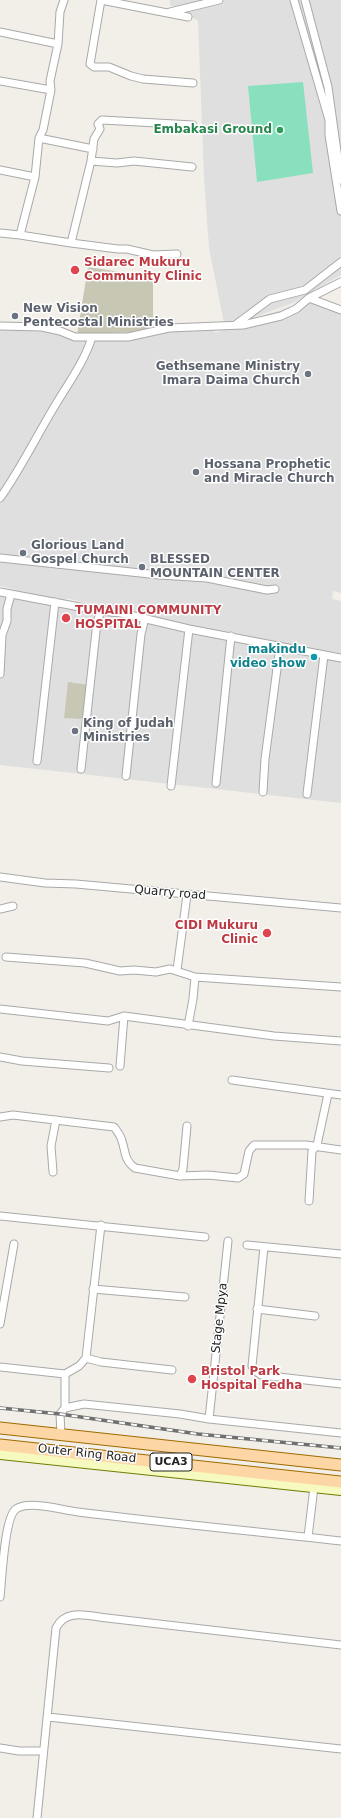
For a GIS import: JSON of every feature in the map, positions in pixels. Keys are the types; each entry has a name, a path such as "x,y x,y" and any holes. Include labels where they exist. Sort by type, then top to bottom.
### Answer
{"main road":[{"name":"Outer Ring Road","path":"0,1428 341,1465"},
{"name":"Outer Ring Road","path":"0,1445 341,1482"},
{"name":"UCA3","path":"0,1454 341,1490"}],"street":[{"path":"20,235 35,177 39,138 43,130 52,90 50,81 58,44 60,12 64,0"},
{"path":"188,17 101,0 90,64 94,67 109,68 143,79 193,83"},
{"path":"168,13 219,0"},
{"path":"294,0 329,120 329,135 341,211"},
{"path":"305,0 328,87 341,180"},
{"path":"0,32 58,44"},
{"path":"0,81 52,90"},
{"path":"71,243 91,161 94,139 100,129 98,124 102,120 193,125"},
{"path":"39,138 93,149"},
{"path":"91,161 117,163 134,161 192,167"},
{"path":"0,170 35,177"},
{"path":"0,233 127,249 153,255 177,254"},
{"path":"235,326 270,299 306,290 341,262"},
{"path":"0,326 42,327 60,331 75,337 128,337 169,328 235,326 263,322 282,316 296,309 309,298 341,282"},
{"path":"309,298 341,310"},
{"path":"0,498 18,474 42,427 88,352 92,336"},
{"path":"0,558 159,575 207,578 267,590 275,589"},
{"path":"0,592 100,611 121,613 189,629 341,658"},
{"path":"0,674 2,635 7,621 7,609 11,594"},
{"path":"37,761 55,602"},
{"path":"81,769 97,622 100,611"},
{"path":"126,776 141,634 145,618"},
{"path":"171,786 189,629"},
{"path":"216,783 231,636"},
{"path":"263,792 265,759 280,646"},
{"path":"307,794 324,655"},
{"name":"Quarry road","path":"0,878 341,908"},
{"path":"177,970 187,895"},
{"path":"0,908 14,906"},
{"path":"6,957 85,963 120,971 134,970 156,972 170,969 195,977 341,987"},
{"path":"188,1026 195,977"},
{"path":"0,1010 108,1021 124,1016 188,1026 274,1036 341,1041"},
{"path":"120,1066 124,1016"},
{"path":"0,1057 22,1061 109,1068"},
{"path":"232,1080 341,1095"},
{"path":"309,1201 312,1151 317,1145 328,1094"},
{"path":"0,1117 13,1115 114,1127 122,1140 124,1156 135,1168 180,1176 208,1175 238,1178 244,1174 249,1151 254,1145 317,1145 341,1150"},
{"path":"53,1172 51,1146 56,1120"},
{"path":"180,1176 183,1169 187,1126"},
{"path":"0,1216 101,1225 205,1237"},
{"path":"0,1367 65,1374 80,1366 86,1358 101,1225"},
{"name":"Stage Mpya","path":"209,1419 228,1241"},
{"path":"0,1324 14,1244"},
{"path":"248,1245 341,1254"},
{"path":"264,1246 252,1366 256,1373 341,1384"},
{"path":"93,1289 185,1297"},
{"path":"257,1309 315,1316"},
{"path":"86,1358 101,1362 172,1370"},
{"path":"65,1374 65,1408"},
{"path":"61,1434 60,1414 65,1408 84,1404 341,1433"},
{"path":"308,1537 314,1487"},
{"path":"0,1597 7,1527 11,1514 21,1506 31,1505 78,1512 341,1541"},
{"path":"37,1818 56,1628 60,1621 70,1615 341,1645"},
{"path":"48,1717 341,1749"},
{"path":"0,1748 19,1751 43,1751"}],"shaded area":[{"path":"170,0 341,0 341,275 293,303 225,328 209,248 204,178 198,21 170,5"},
{"path":"88,267 153,277 153,331 77,335"},
{"path":"314,298 341,310 341,593 333,591 332,599 341,601 341,654 341,803 0,765 0,589 7,593 17,590 0,586 0,329 100,335 170,329 213,328 215,333","holes":["64,599 70,599 148,618 341,654 103,612"]},
{"path":"68,682 88,685 83,719 64,718"}],"green space":[{"name":"Embakasi Ground","path":"303,82 313,173 257,182 248,86"}],"railway":[{"path":"0,1408 60,1414 198,1434 341,1448"}],"place":[{"name":"Embakasi Ground","path":"280,130"},
{"name":"Sidarec Mukuru Community Clinic","path":"75,270"},
{"name":"New Vision Pentecostal Ministries","path":"15,316"},
{"name":"Gethsemane Ministry Imara Daima Church","path":"308,374"},
{"name":"Hossana Prophetic and Miracle Church","path":"196,472"},
{"name":"Glorious Land Gospel Church","path":"23,553"},
{"name":"BLESSED MOUNTAIN CENTER","path":"142,567"},
{"name":"TUMAINI COMMUNITY HOSPITAL","path":"66,618"},
{"name":"makindu video show","path":"314,657"},
{"name":"King of Judah Ministries","path":"75,731"},
{"name":"CIDI Mukuru Clinic","path":"267,933"},
{"name":"Bristol Park Hospital Fedha","path":"192,1379"}]}
